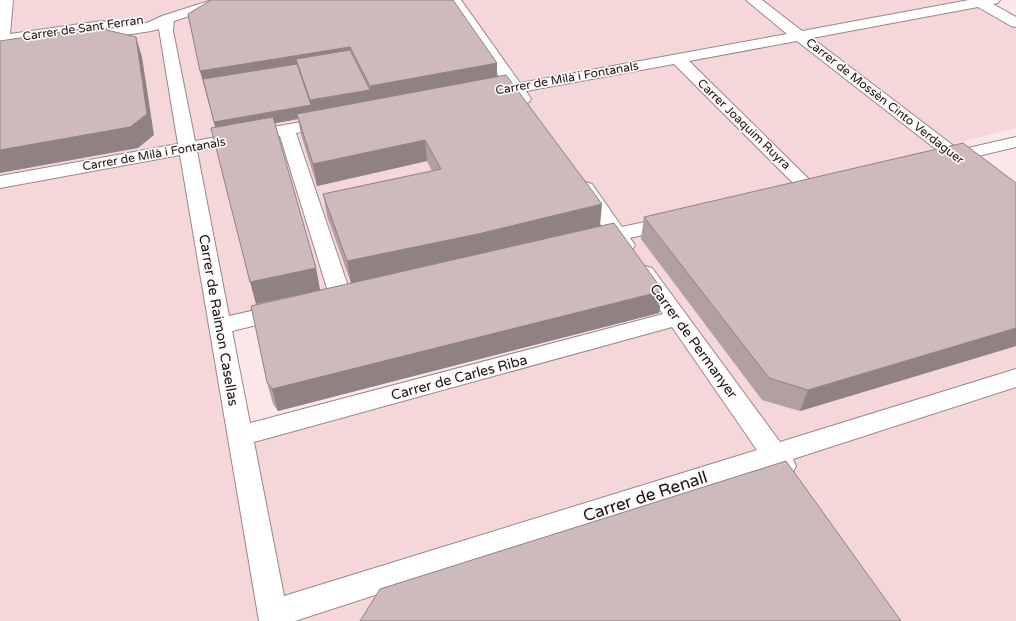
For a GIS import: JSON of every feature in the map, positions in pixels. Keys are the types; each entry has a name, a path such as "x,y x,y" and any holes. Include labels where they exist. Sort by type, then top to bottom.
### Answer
{"street":[{"path":"1,43 6,0"},
{"name":"Carrer de Sant Ferran","path":"1,43 151,27 167,19 226,0"},
{"path":"454,0 533,114"},
{"name":"Carrer de Mossèn Cinto Verdaguer","path":"753,0 974,170"},
{"path":"983,1 1016,23"},
{"name":"Carrer de Milà i Fontanals","path":"469,96 983,1"},
{"name":"Carrer de Raimon Casellas","path":"167,19 166,31 274,618"},
{"name":"Carrer Joaquim Ruyra","path":"677,58 818,188 788,195"},
{"name":"Carrer de Milà i Fontanals","path":"0,182 347,118"},
{"path":"286,129 341,298"},
{"path":"925,163 1016,142"},
{"name":"Carrer de Permanyer","path":"577,177 798,486"},
{"path":"573,245 687,218"},
{"path":"221,326 303,307"},
{"name":"Carrer de Carles Riba","path":"240,436 677,318"},
{"name":"Carrer de Renall","path":"274,618 775,454 1016,378"}],"shaded area":[{"path":"0,0 968,0 1016,29 1016,128 928,150 1016,216 1016,621 0,621","holes":["515,88 677,318 240,436 221,326 484,265 427,161 317,186 301,135 287,130"]}],"building":[{"path":"211,0 453,0 497,63 370,86 350,47 200,71 188,14"},
{"path":"94,27 136,37 147,114 130,127 0,150 0,41"},
{"path":"350,50 370,90 310,100 296,59"},
{"path":"297,64 311,105 214,122 203,79"},
{"path":"506,75 602,204 478,234 347,261 323,194 441,169 425,140 313,164 297,114"},
{"path":"273,117 316,268 250,282 211,128"},
{"path":"963,143 1016,183 1016,328 808,390 769,378 644,217"},
{"path":"614,223 663,291 272,389 267,382 251,306"},
{"path":"786,461 901,621 360,621 380,589"}]}
